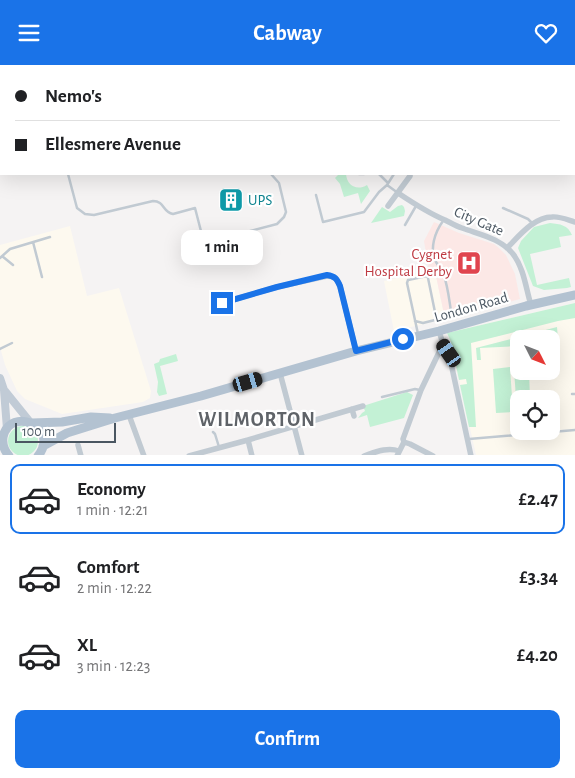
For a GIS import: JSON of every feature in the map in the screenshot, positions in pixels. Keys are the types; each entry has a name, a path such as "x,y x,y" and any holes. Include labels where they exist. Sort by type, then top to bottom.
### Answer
{"main road":[{"name":"London Road","path":"42,451 67,433 115,418 356,351 575,295"},
{"name":"London Road","path":"4,432 19,421 62,421 91,417 115,418"},
{"path":"31,422 42,432 42,451"},
{"path":"4,432 3,443 9,455"}],"street":[{"path":"388,206 410,176"},
{"name":"City Gate","path":"398,193 444,220 498,240 507,247 519,265 530,305"},
{"path":"507,247 538,220 545,217 554,216 575,221"},
{"path":"212,306 277,287 327,275 333,276 338,280 340,286 356,351"},
{"path":"439,331 443,344 449,353 471,455"},
{"path":"364,455 393,449 398,453 404,442 403,439 421,390 443,344"},
{"path":"280,373 302,455"},
{"path":"0,378 4,390 4,432"},
{"path":"4,390 31,422"},
{"path":"189,455 201,454 219,447 363,406"},
{"path":"352,409 355,419"},
{"path":"129,415 144,455"},
{"path":"248,440 252,455"},
{"path":"404,442 410,443 433,455"},
{"path":"78,445 81,455"}],"lane":[{"path":"68,175 77,208 85,214 94,215 153,201 158,201 166,211 173,214 195,208 202,235 215,240 277,224 282,220 286,212 279,183 272,175"},
{"name":"City Gate","path":"381,175 398,193"},
{"path":"316,195 323,222 364,212 393,175"},
{"path":"405,225 416,205"},
{"path":"503,208 528,219 533,224"},
{"path":"444,220 434,236 433,248 436,263 444,273 451,311"},
{"path":"13,265 1,257 10,249 50,237"},
{"path":"33,242 42,277"},
{"path":"415,321 423,323 436,320 427,276 408,280 407,283 415,321 419,336"},
{"path":"0,349 12,343"},
{"path":"382,397 415,389 421,390"},
{"path":"468,440 575,430"},
{"path":"213,432 219,447"}],"shaded area":[{"name":"Cygnet Hospital Derby","path":"434,222 459,233 494,244 499,248 506,255 515,274 520,299 445,319 436,276 429,271 424,241"},
{"path":"70,226 87,296 119,288 151,391 150,398 143,402 62,414 25,399 17,391 5,365 0,347 0,245"},
{"path":"429,271 436,276 445,319 394,331 384,281"},
{"path":"575,303 575,455 476,455 451,343 447,333"}],"green space":[{"path":"338,175 346,175 350,184 356,187 367,185 370,191 361,204 358,193 344,197 340,184 335,178"},
{"path":"402,205 405,211 404,216 371,223 382,207 390,212"},
{"path":"550,223 566,227 572,235 559,237 561,247 530,254 537,285 569,278 571,287 544,290 533,286 518,248 521,241 534,227"},
{"path":"575,303 575,318 522,330 510,330 510,333 471,343 476,427 469,427 460,385 467,384 466,379 459,380 451,342 447,333"},
{"path":"557,327 557,330 545,330"},
{"path":"510,339 510,346 480,348 481,360 477,360 476,348"},
{"path":"176,354 178,361 160,366 167,394 159,396 154,364 159,362 160,359"},
{"path":"510,367 512,390 510,390 510,412 496,413 493,369"},
{"path":"515,380 529,380 530,390 515,390"},
{"path":"407,392 413,395 404,418 370,427 367,415 358,418 365,411 363,406"},
{"path":"23,426 29,428 36,435 38,441 36,447 26,455 20,455 13,451 8,441 13,431"}],"place":[{"name":"UPS","path":"231,200"},
{"name":"Cygnet Hospital Derby","path":"469,263"}],"district":[{"name":"WILMORTON","path":"257,419"}],"route":[{"path":"222,303 277,287 327,275 333,276 338,280 340,286 356,351 403,339"}]}
